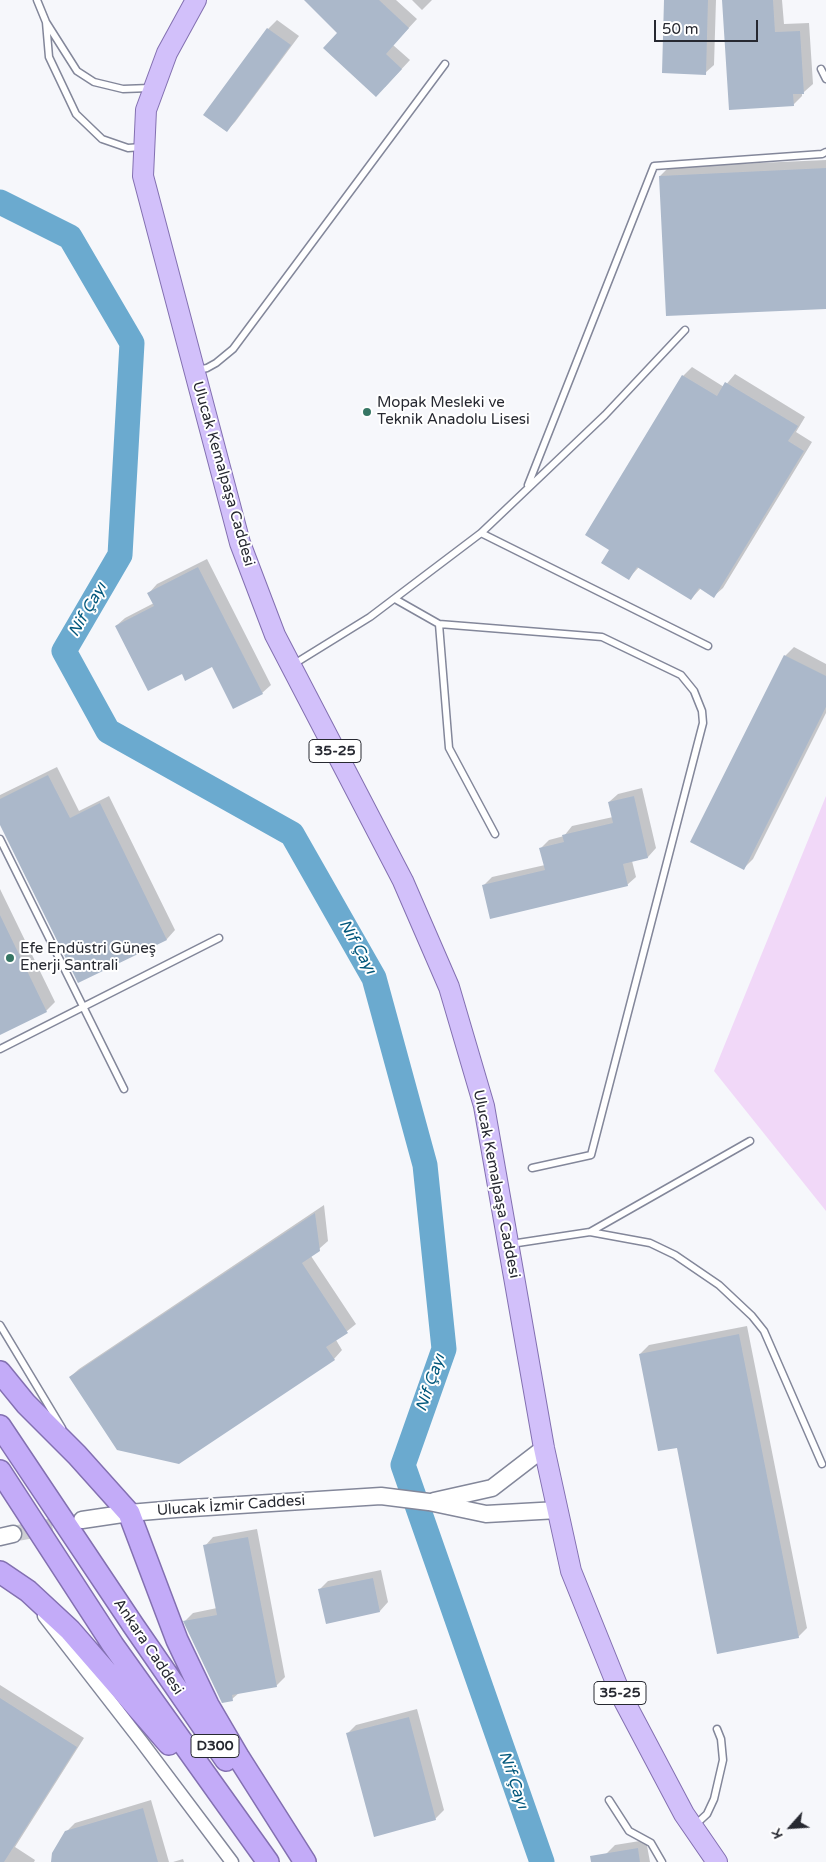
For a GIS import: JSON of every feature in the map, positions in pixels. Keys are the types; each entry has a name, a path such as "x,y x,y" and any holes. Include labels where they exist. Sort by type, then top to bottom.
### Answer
{"highway":[{"path":"0,1372 26,1404 77,1455 129,1513 177,1640 208,1705 304,1862"},
{"name":"Ankara Caddesi","path":"0,1426 222,1755 304,1862"},
{"name":"Ankara Caddesi","path":"0,1471 113,1645 268,1862"},
{"path":"0,1572 28,1591 70,1630 255,1845"}],"main road":[{"name":"Ulucak Kemalpaşa Caddesi","path":"196,0 168,53 146,110 143,176 240,543 275,635 403,881 449,987 484,1106 544,1448 571,1570 621,1695 684,1814 716,1862"}],"street":[{"path":"429,1502 492,1488 544,1448"},
{"name":"Ulucak İzmir Caddesi","path":"82,1520 129,1513 381,1496 429,1502"},
{"path":"429,1502 486,1514 558,1510"},
{"path":"28,1591 52,1628 141,1741 232,1862"}],"lane":[{"path":"37,0 46,22 77,71 94,82 124,89 154,88"},
{"path":"46,22 49,56 76,114 102,139 128,148 144,146"},
{"path":"195,371 216,363 233,349 445,64"},
{"path":"821,69 826,79"},
{"path":"527,488 654,166 822,154 826,152"},
{"path":"291,666 370,617 481,533 605,415 685,330"},
{"path":"481,533 708,646"},
{"path":"395,599 439,624 602,637 681,675 694,691 702,711 703,723 591,1155 532,1168"},
{"path":"439,624 449,748 495,834"},
{"path":"0,839 124,1089"},
{"path":"0,1049 219,938"},
{"path":"590,1232 750,1141"},
{"path":"508,1244 590,1232 650,1242 719,1284 752,1316 764,1331 822,1464"},
{"path":"0,1325 77,1455"},
{"path":"693,1827 707,1814 714,1799 723,1760 721,1739 717,1729"},
{"path":"609,1800 628,1832 651,1843 662,1862"}],"shaded area":[{"path":"826,796 826,1211 714,1071"}],"building":[{"path":"304,0 379,0 409,28 386,54 402,69 376,97 323,48 337,33"},
{"path":"664,0 708,0 706,75 662,73"},
{"path":"722,0 773,0 775,32 800,31 804,94 793,94 794,106 729,110"},
{"path":"267,28 291,45 227,132 203,115"},
{"path":"826,168 826,309 666,316 659,176"},
{"path":"682,375 717,396 725,382 798,426 788,441 804,451 714,598 699,588 691,600 637,567 629,580 601,563 609,550 585,535"},
{"path":"198,567 263,694 233,709 212,667 185,681 182,674 148,691 115,626 154,606 147,593"},
{"path":"784,655 826,676 826,707 744,870 690,842"},
{"path":"48,775 70,818 100,803 167,940 78,983 0,825 0,799"},
{"path":"634,796 648,858 623,864 628,886 490,919 482,885 545,870 539,848 564,842 562,835 613,823 608,802"},
{"name":"Efe Endüstri Güneş Enerji Santrali","path":"0,915 47,1012 0,1035"},
{"path":"315,1213 320,1251 302,1263 348,1333 326,1347 335,1360 179,1464 117,1450 69,1377"},
{"path":"739,1334 799,1638 717,1654 677,1448 658,1451 639,1354"},
{"path":"248,1537 277,1687 232,1695 233,1701 222,1703 183,1621 217,1615 203,1545"},
{"path":"373,1578 380,1612 326,1624 318,1589"},
{"path":"0,1698 77,1747 4,1862 0,1862"},
{"path":"409,1717 436,1820 374,1837 346,1733"},
{"path":"143,1808 158,1862 51,1862 52,1853 65,1831"},
{"path":"638,1848 640,1862 591,1862 590,1856"}],"waterway":[{"name":"Nif Çayı","path":"0,202 70,237 132,343 120,555 64,651 108,731 292,834 374,978 425,1165 444,1349 403,1465 542,1862"}],"tunnel":[{"path":"13,1534 75,1522"}],"place":[{"name":"Mopak Mesleki ve Teknik Anadolu Lisesi","path":"367,412"},
{"name":"Efe Endüstri Güneş Enerji Santrali","path":"10,958"}]}
